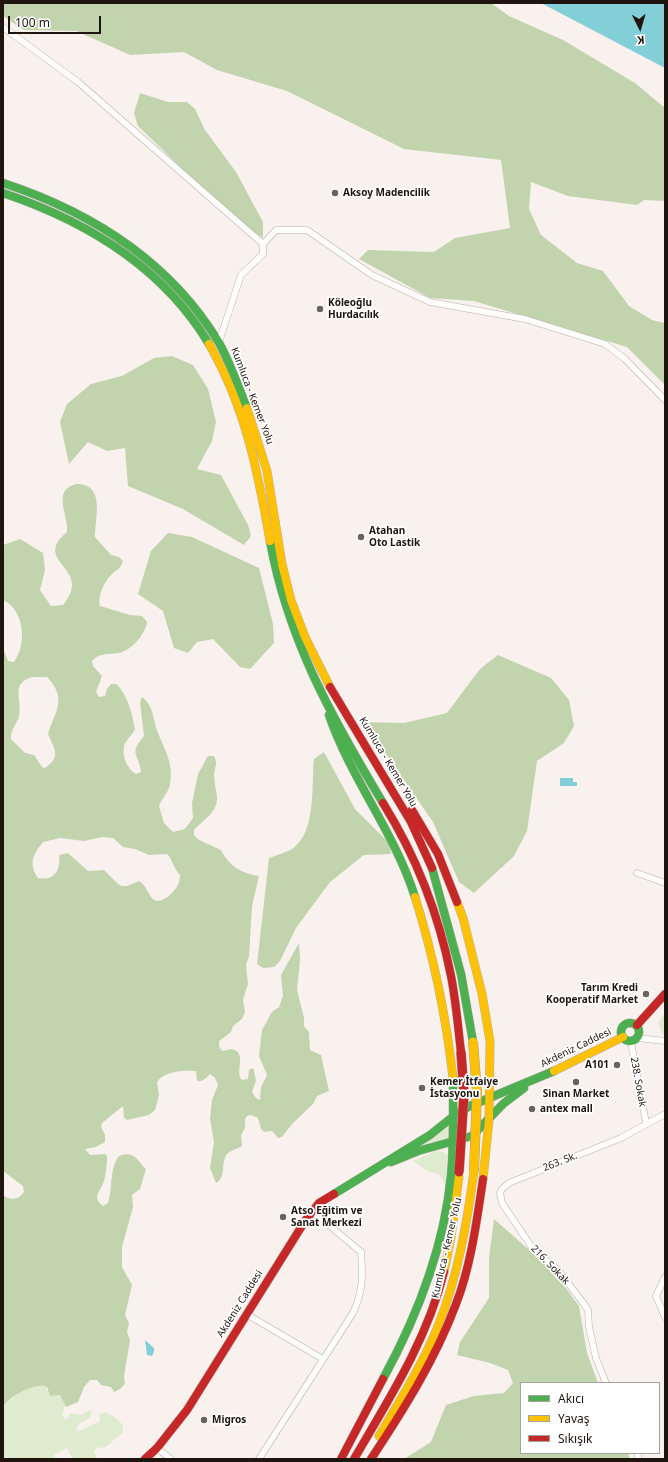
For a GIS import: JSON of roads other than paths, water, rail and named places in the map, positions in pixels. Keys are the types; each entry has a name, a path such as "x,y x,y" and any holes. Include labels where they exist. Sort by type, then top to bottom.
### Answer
{"main road":[{"name":"Kumluca - Kemer Yolu","path":"3,183 64,206 88,218 122,239 162,271 196,308 219,342 259,442 267,471 284,566 296,616 322,672 407,814 427,853 462,976 473,1042 476,1094 474,1171 468,1215 440,1320 430,1345 366,1459"},
{"name":"Kumluca - Kemer Yolu","path":"3,193 48,210 103,238 121,250 151,274 177,299 201,331 221,367 249,437 257,468 281,593 297,638 322,693 367,776 402,834 423,882 451,975 461,1052 464,1094 459,1172 450,1242 444,1274 422,1335 389,1398 354,1459"},
{"name":"Kumluca - Kemer Yolu","path":"322,693 333,729 399,854 412,887 432,955 446,1024 452,1056 455,1115 454,1142 446,1215 431,1273 390,1370 366,1410 341,1459"},
{"path":"351,722 370,747 420,822 438,854 463,918 482,994 490,1041 490,1098 486,1163 474,1241 456,1303 434,1357 411,1398 372,1459"},
{"path":"637,1025 665,994"},
{"path":"633,1023 637,1025 640,1034 630,1039 622,1029 624,1025 633,1023"},
{"name":"Akdeniz Caddesi","path":"145,1459 157,1448 187,1410 246,1314 312,1211 319,1203 430,1134 455,1115 470,1106 540,1078 630,1039"},
{"name":"Akdeniz Caddesi","path":"366,1173 418,1151 472,1136 503,1104 540,1078"}],"street":[{"path":"3,27 78,82 263,244"},
{"path":"219,342 241,275 263,254 263,244 276,230 307,230 372,275 430,302 525,319 605,344 625,359 665,400"},
{"path":"637,873 665,883"},
{"path":"630,1039 665,1041"},
{"name":"238. Sokak","path":"630,1039 646,1123"},
{"name":"263. Sk.","path":"509,1216 500,1199 500,1193 505,1185 621,1138 665,1114"},
{"path":"259,1459 353,1313 360,1298 362,1271 360,1252 312,1211"},
{"name":"216. Sokak","path":"509,1216 533,1249 558,1270 588,1310 589,1327 596,1358 606,1382"},
{"path":"665,1277 656,1296 665,1317"},
{"path":"246,1314 323,1360"},
{"path":"157,1448 171,1459"}],"water":[{"path":"541,3 665,3 665,68"},
{"path":"560,778 573,778 573,782 577,782 577,786 560,786"},
{"path":"145,1340 154,1348 152,1356 147,1355"}],"place":[{"name":"Aksoy Madencilik","path":"335,193"},
{"name":"Köleoğlu Hurdacılık","path":"320,309"},
{"name":"Atahan Oto Lastik","path":"361,537"},
{"name":"Tarım Kredi Kooperatif Market","path":"646,994"},
{"name":"A101","path":"617,1065"},
{"name":"Sinan Market","path":"576,1082"},
{"name":"Kemer İtfaiye İstasyonu","path":"422,1088"},
{"name":"antex mall","path":"532,1109"},
{"name":"Atso Eğitim ve Sanat Merkezi","path":"283,1217"},
{"name":"Migros","path":"204,1420"}]}
